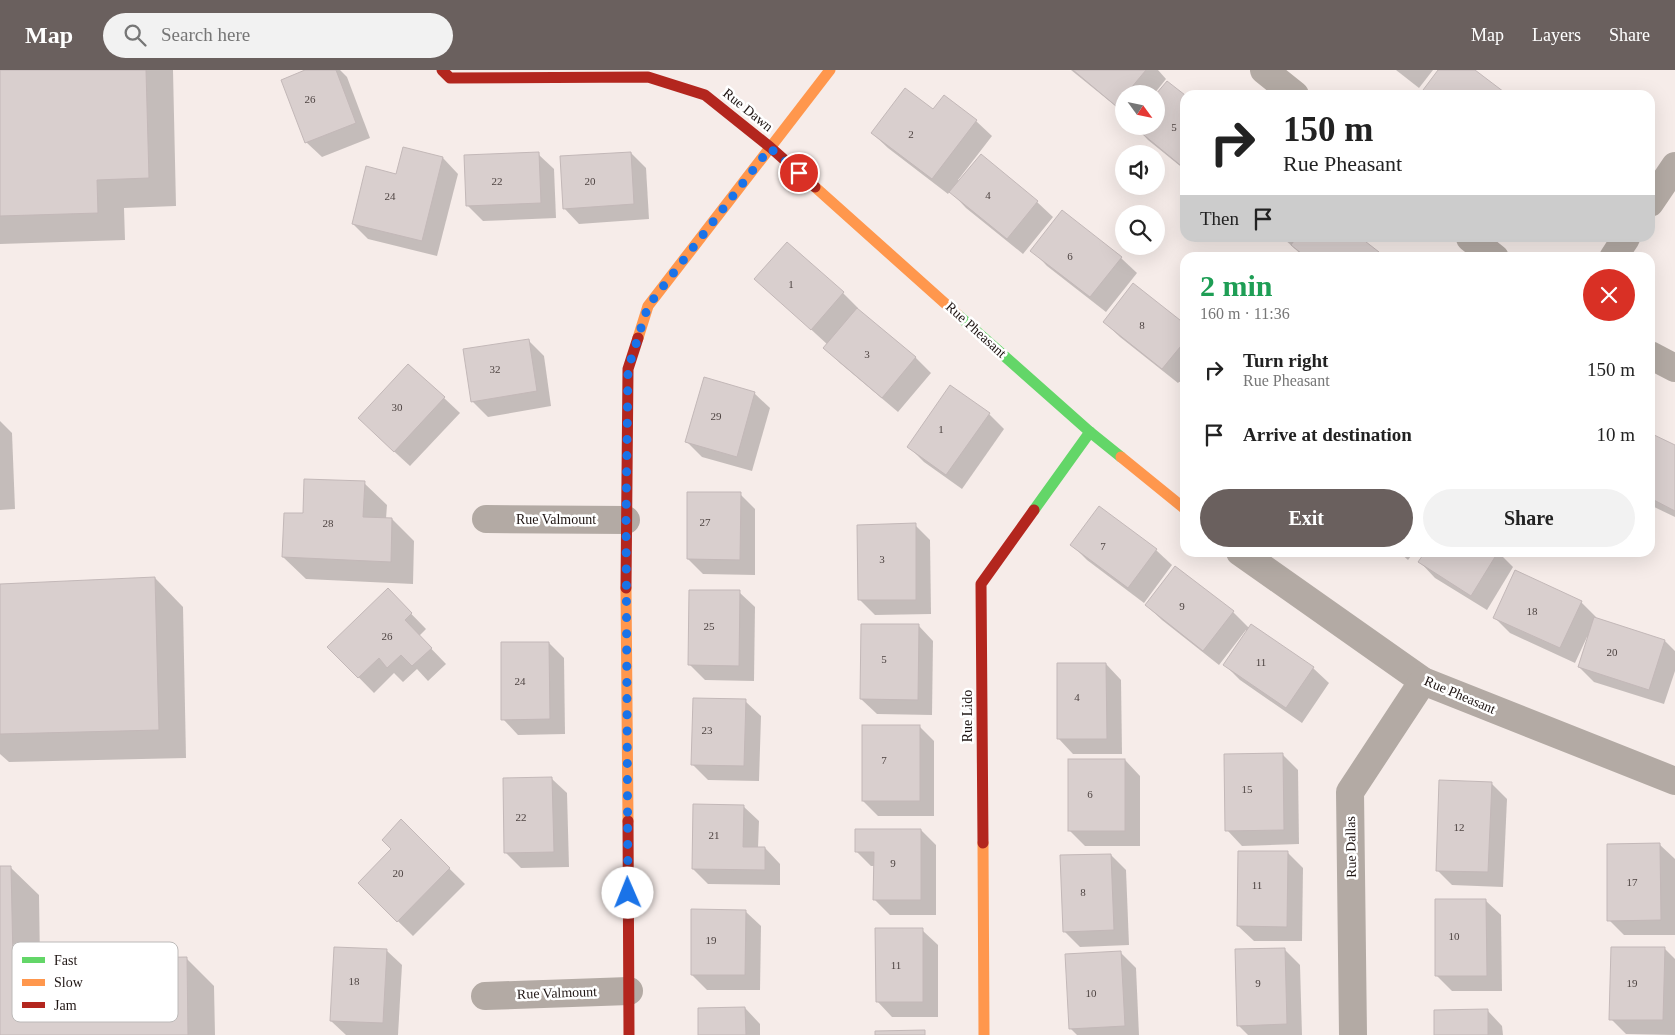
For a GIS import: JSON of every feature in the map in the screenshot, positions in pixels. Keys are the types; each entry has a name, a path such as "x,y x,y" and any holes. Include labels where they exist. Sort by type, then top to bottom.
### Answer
{"street":[{"name":"Rue Dawn","path":"442,70 450,78 648,77 705,95 770,148"},
{"path":"630,1035 626,520 628,369 648,306 830,70"},
{"path":"1264,70 1289,90"},
{"name":"Rue Pheasant","path":"770,148 1090,432 1180,505"},
{"path":"1655,196 1675,166"},
{"path":"1475,242 1488,252"},
{"path":"1655,358 1675,368"},
{"name":"Rue Lido","path":"984,1035 981,584 1090,432"},
{"name":"Rue Valmount","path":"486,519 626,520"},
{"name":"Rue Pheasant","path":"1247,557 1423,681 1675,781"},
{"name":"Rue Dallas","path":"1354,1035 1350,792 1423,681"},
{"name":"Rue Valmount","path":"484,996 629,991"}],"building":[{"path":"0,70 146,70 149,178 97,180 98,213 0,216"},
{"path":"305,70 336,70 356,123 305,143 281,80"},
{"path":"1073,70 1146,70 1134,85 1115,85 1115,105"},
{"path":"1438,70 1475,70 1501,90 1423,90"},
{"path":"1167,81 1180,91 1180,165 1165,152 1165,145 1156,145 1144,135 1165,135 1164,85"},
{"path":"905,88 933,109 944,95 977,120 932,179 871,133"},
{"path":"403,147 443,157 422,241 352,224 366,166 396,174"},
{"path":"539,152 541,203 466,206 464,155"},
{"path":"631,152 634,204 563,209 560,156"},
{"path":"981,154 1038,201 1007,239 949,192"},
{"path":"1062,210 1115,252 1115,255 1122,257 1090,297 1030,251"},
{"path":"787,242 844,292 811,330 754,279"},
{"path":"1293,242 1366,242 1379,252 1300,252 1291,245"},
{"path":"1133,283 1180,320 1180,347 1162,369 1103,322"},
{"path":"857,308 916,357 882,398 823,348"},
{"path":"529,339 537,391 471,402 463,349"},
{"path":"408,364 445,397 394,452 358,418"},
{"path":"704,377 755,392 737,457 685,442"},
{"path":"950,385 990,413 946,475 907,447"},
{"path":"1655,435 1675,445 1675,511 1655,501"},
{"path":"304,479 365,481 363,517 392,518 391,562 282,557 284,513 303,513"},
{"path":"687,492 741,492 740,560 687,559"},
{"path":"1099,506 1157,549 1128,588 1070,545"},
{"path":"916,523 916,600 858,600 857,525"},
{"path":"1422,557 1495,557 1471,596 1418,562"},
{"path":"1175,566 1234,611 1203,651 1145,605"},
{"path":"1515,570 1582,601 1560,648 1493,618"},
{"path":"155,577 159,730 0,734 0,584"},
{"path":"388,588 412,613 405,620 432,648 412,666 401,655 387,668 379,658 358,678 327,647"},
{"path":"689,590 740,590 739,666 688,665"},
{"path":"1594,617 1665,640 1649,690 1578,667"},
{"path":"861,624 919,624 918,700 860,699"},
{"path":"1251,624 1314,667 1286,708 1223,665"},
{"path":"501,642 549,642 550,719 501,720"},
{"path":"1057,663 1106,663 1107,739 1057,739"},
{"path":"693,698 746,699 744,766 691,765"},
{"path":"862,725 920,725 920,801 862,801"},
{"path":"1283,753 1284,830 1225,831 1224,754"},
{"path":"1068,759 1125,759 1125,831 1068,831"},
{"path":"552,777 554,852 504,853 503,778"},
{"path":"1439,780 1492,782 1488,872 1436,871"},
{"path":"693,804 744,805 743,847 765,847 765,870 692,869"},
{"path":"401,819 450,868 397,922 358,883 391,849 382,840"},
{"path":"855,829 921,829 921,900 873,900 874,852 855,852"},
{"path":"1660,843 1661,920 1607,921 1607,844"},
{"path":"1238,851 1288,851 1287,927 1237,926"},
{"path":"1111,854 1114,930 1063,932 1060,855"},
{"path":"0,866 11,866 12,1022 178,1022 178,957 187,957 188,1035 0,1035"},
{"path":"1435,899 1486,899 1487,976 1435,976"},
{"path":"691,909 746,910 745,975 691,975"},
{"path":"875,928 923,928 923,1002 876,1002"},
{"path":"334,947 387,949 383,1023 330,1021"},
{"path":"1611,947 1665,947 1663,1020 1609,1020"},
{"path":"1285,948 1287,1024 1237,1026 1235,949"},
{"path":"1121,951 1125,1026 1069,1029 1065,954"},
{"path":"745,1007 746,1035 698,1035 698,1008"},
{"path":"1488,1009 1488,1035 1434,1035 1434,1010"},
{"path":"925,1030 925,1035 875,1035 875,1031"}],"traffic: fast":[{"path":"958,315 1090,432 1121,457"},
{"path":"1034,510 1090,432"}],"traffic: slow":[{"path":"638,338 648,306 830,70"},
{"path":"815,187 958,315"},
{"path":"1121,457 1180,505"},
{"path":"626,588 628,821"},
{"path":"983,843 984,1035"}],"traffic: jam":[{"path":"442,70 450,78 648,77 705,95 770,147 815,187"},
{"path":"626,588 628,369 638,338"},
{"path":"983,843 981,584 1034,510"},
{"path":"628,821 629,1035"}],"route":[{"path":"628,893 626,520 628,369 648,306 770,148 799,173"}]}
